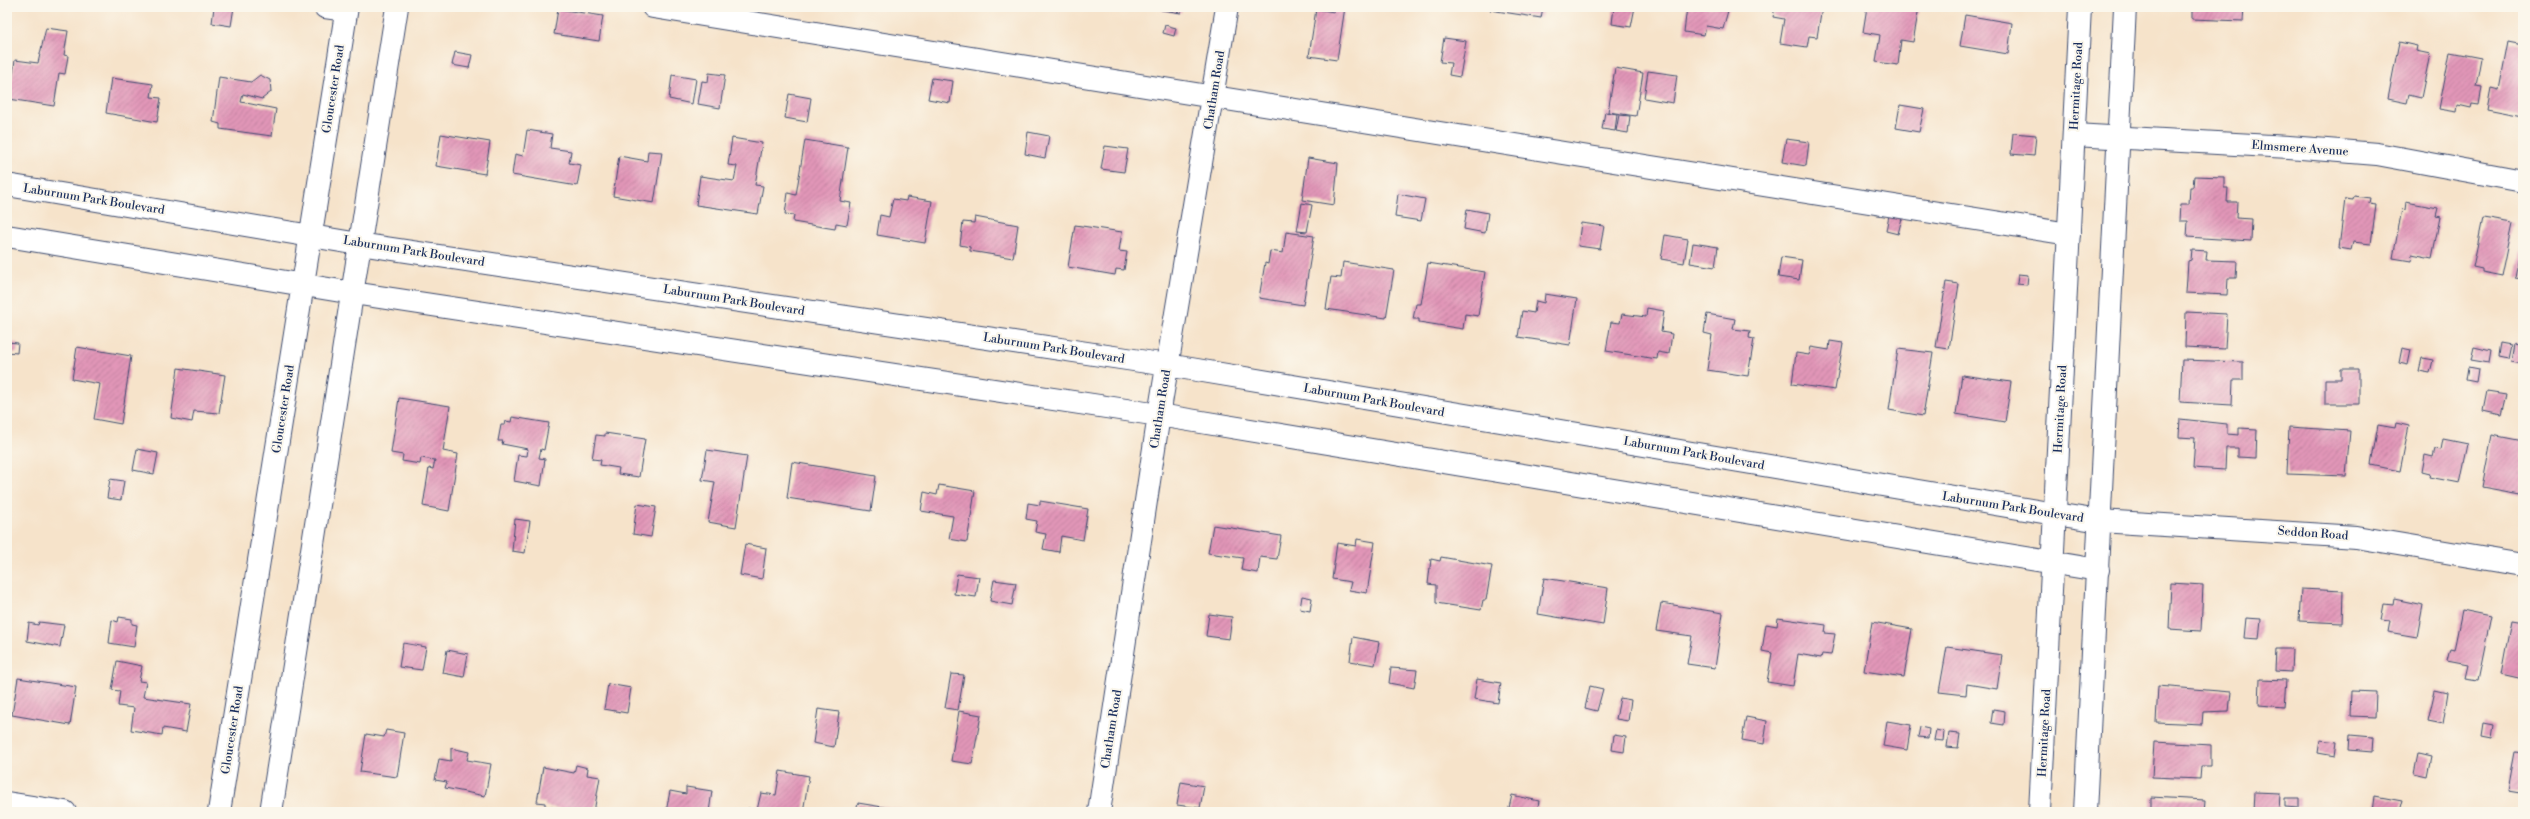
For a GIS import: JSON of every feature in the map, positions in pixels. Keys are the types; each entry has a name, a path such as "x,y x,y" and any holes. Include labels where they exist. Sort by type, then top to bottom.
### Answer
{"street":[{"path":"324,7 346,9"},
{"path":"271,812 397,7"},
{"path":"653,7 2069,234"},
{"name":"Chatham Road","path":"1099,812 1158,415 1227,7"},
{"name":"Hermitage Road","path":"2040,812 2080,7"},
{"path":"2085,812 2125,7"},
{"name":"Gloucester Road","path":"219,812 346,9"},
{"name":"Elmsmere Avenue","path":"2074,135 2377,154 2523,181"},
{"name":"Laburnum Park Boulevard","path":"7,185 310,234 359,244 1167,365 2100,521"},
{"path":"7,236 353,293 1158,415 2098,570"},
{"name":"Seddon Road","path":"2100,521 2356,536 2523,565"},
{"path":"7,803 65,812"}],"building":[{"path":"214,7 234,7 231,26 212,23"},
{"path":"1161,7 1182,7 1181,13 1161,10"},
{"path":"1335,7 1345,7 1337,60 1309,56 1316,9 1334,12"},
{"path":"1491,7 1543,7 1541,18 1490,10"},
{"path":"1614,7 1635,7 1631,27 1612,24"},
{"path":"1687,7 1729,7 1723,29 1706,26 1704,35 1684,32"},
{"path":"1775,7 1822,7 1817,37 1809,36 1807,47 1780,43 1784,19 1773,17"},
{"path":"1867,7 1919,7 1913,42 1901,40 1898,65 1876,62 1880,35 1863,32"},
{"path":"2192,7 2244,7 2243,21 2192,19"},
{"path":"558,9 603,16 599,41 554,34"},
{"path":"1965,15 2012,23 2008,54 1960,46"},
{"path":"1165,25 1176,28 1174,36 1163,33"},
{"path":"46,28 68,31 64,55 68,56 65,74 59,73 54,106 9,99 15,60 38,63"},
{"path":"1444,38 1466,41 1460,77 1449,75 1451,63 1440,62"},
{"path":"2399,42 2417,46 2416,51 2430,54 2421,98 2409,95 2407,103 2388,99"},
{"path":"2508,42 2523,45 2523,116 2487,109 2491,88 2499,90"},
{"path":"455,52 472,55 469,68 452,65"},
{"path":"2450,52 2481,58 2476,86 2482,87 2479,105 2472,104 2471,108 2458,105 2457,112 2439,109"},
{"path":"1615,68 1643,73 1636,116 1608,112"},
{"path":"1648,71 1677,75 1673,103 1644,98"},
{"path":"709,73 725,75 720,108 698,104 702,81 708,82"},
{"path":"260,75 270,80 271,92 262,99 243,94 241,102 276,109 272,136 220,129 220,124 213,122 219,77 251,82"},
{"path":"672,75 696,79 692,104 669,99"},
{"path":"111,78 153,84 151,97 161,98 157,122 106,113"},
{"path":"932,78 953,81 950,103 928,99"},
{"path":"789,94 811,98 807,122 785,118"},
{"path":"1900,105 1924,109 1919,132 1896,128"},
{"path":"1605,112 1617,114 1615,131 1602,129"},
{"path":"1619,115 1630,116 1628,133 1616,131"},
{"path":"527,130 552,134 550,148 571,151 569,163 581,165 577,186 512,175 515,154 523,156"},
{"path":"1028,132 1049,136 1045,158 1025,154"},
{"path":"2013,133 2036,135 2034,156 2011,154"},
{"path":"441,134 490,142 485,174 436,166"},
{"path":"732,138 762,143 755,185 763,186 758,214 696,205 700,176 734,181 737,166 728,165"},
{"path":"1786,139 1809,142 1806,166 1782,162"},
{"path":"805,140 848,147 840,201 851,203 847,225 836,223 835,229 793,222 794,215 785,214 788,193 796,195"},
{"path":"1105,146 1128,149 1124,172 1101,169"},
{"path":"648,151 662,152 654,203 613,196 619,156 647,161"},
{"path":"1308,158 1338,163 1334,205 1302,200"},
{"path":"2194,176 2224,177 2224,188 2228,188 2227,202 2237,202 2236,218 2252,219 2251,241 2187,237 2188,221 2180,221 2181,204 2189,204 2190,187 2193,187"},
{"path":"1398,194 1425,199 1421,221 1395,217"},
{"path":"2354,196 2370,198 2369,203 2376,204 2371,244 2353,242 2351,250 2339,248 2345,199 2353,200"},
{"path":"907,197 932,201 925,243 877,235 880,215 889,217 893,199 906,201"},
{"path":"2406,202 2438,208 2436,216 2440,217 2432,258 2412,254 2411,261 2393,258 2402,209 2405,210"},
{"path":"1302,203 1312,205 1307,232 1297,231"},
{"path":"1467,209 1488,213 1485,233 1464,229"},
{"path":"1889,215 1902,218 1898,234 1886,231"},
{"path":"975,217 1018,225 1013,258 970,251 970,247 960,245 963,222 974,223"},
{"path":"2483,218 2513,223 2502,276 2482,272 2482,269 2473,267"},
{"path":"1581,223 1604,226 1600,249 1578,246"},
{"path":"1075,225 1122,232 1119,251 1127,252 1124,270 1116,269 1115,275 1068,267"},
{"path":"1286,232 1314,236 1303,305 1259,298 1265,263 1268,264 1270,251 1283,253"},
{"path":"1665,235 1688,239 1684,263 1661,259"},
{"path":"2523,240 2523,279 2515,278"},
{"path":"1693,243 1718,247 1715,267 1690,263"},
{"path":"2192,250 2207,251 2206,260 2237,261 2236,278 2228,278 2227,295 2186,293 2188,261 2191,260"},
{"path":"1781,257 1802,260 1799,280 1778,277"},
{"path":"1343,262 1394,270 1386,318 1326,309 1331,277 1341,278"},
{"path":"1428,263 1485,272 1478,316 1465,314 1463,329 1419,322 1419,319 1413,319 1416,304 1421,304"},
{"path":"2018,274 2028,275 2027,285 2017,284"},
{"path":"1946,282 1959,284 1949,349 1936,347"},
{"path":"1545,294 1577,299 1570,345 1518,337 1522,311 1534,313 1536,301 1544,303"},
{"path":"1647,308 1664,311 1661,332 1672,334 1669,354 1658,352 1657,359 1606,351 1611,322 1620,323 1622,314 1646,317"},
{"path":"2186,312 2227,314 2225,349 2185,347"},
{"path":"1707,314 1735,319 1733,329 1750,331 1749,338 1754,339 1748,376 1707,370 1712,335 1704,333"},
{"path":"1830,341 1843,343 1835,390 1792,384 1796,353 1809,355 1811,347 1829,350"},
{"path":"7,342 18,343 17,353 7,352"},
{"path":"2500,343 2511,345 2508,359 2498,357"},
{"path":"2514,343 2523,345 2522,364 2511,362"},
{"path":"77,347 131,356 121,424 94,419 100,384 72,379"},
{"path":"2474,347 2491,351 2489,363 2471,360"},
{"path":"2402,348 2411,350 2408,365 2399,363"},
{"path":"1898,349 1933,353 1923,416 1889,410"},
{"path":"2422,358 2433,360 2430,373 2419,371"},
{"path":"2182,360 2243,362 2243,380 2233,380 2232,405 2180,402"},
{"path":"2468,367 2478,369 2476,382 2466,380"},
{"path":"178,368 225,375 219,413 194,411 192,422 171,418"},
{"path":"2341,369 2359,369 2359,404 2325,404 2325,379 2341,379"},
{"path":"1962,375 2011,382 2005,422 1956,414"},
{"path":"2487,391 2506,394 2501,415 2483,411"},
{"path":"399,398 450,406 443,451 458,454 449,511 423,506 429,468 433,469 435,460 421,458 420,464 402,461 403,455 391,453"},
{"path":"512,417 549,423 544,450 541,449 539,458 545,459 541,486 514,481 518,455 527,456 528,449 502,444 503,441 498,441 501,425 505,425 506,421 511,422"},
{"path":"2180,419 2227,424 2227,434 2239,435 2239,428 2257,429 2256,458 2238,457 2238,448 2226,448 2225,470 2193,468 2195,438 2179,437"},
{"path":"2396,423 2409,426 2400,471 2371,465 2378,425 2395,428"},
{"path":"2289,427 2350,431 2346,476 2287,474"},
{"path":"605,433 645,439 639,477 618,474 619,468 600,465 601,460 592,459 596,435 605,436"},
{"path":"2492,435 2523,441 2523,478 2520,494 2482,487"},
{"path":"2443,439 2468,444 2460,483 2429,477 2430,474 2422,472 2425,455 2433,457 2435,449 2441,450"},
{"path":"137,449 158,453 154,474 133,470"},
{"path":"707,450 747,456 736,527 708,522 715,482 702,480"},
{"path":"792,462 876,476 871,511 787,498"},
{"path":"110,479 124,481 121,500 107,498"},
{"path":"939,485 975,491 967,542 949,539 953,516 921,511 924,492 937,495"},
{"path":"1040,501 1088,509 1083,540 1061,536 1059,552 1043,549 1046,534 1035,532 1037,521 1026,519 1028,503 1040,505"},
{"path":"637,504 656,507 651,537 633,534"},
{"path":"515,519 530,521 525,553 512,551"},
{"path":"1213,525 1281,536 1277,559 1260,557 1258,573 1241,570 1243,558 1208,553"},
{"path":"1357,539 1375,542 1367,593 1349,590 1351,582 1332,579 1337,543 1356,546"},
{"path":"745,544 766,548 762,579 740,575"},
{"path":"1441,557 1492,566 1486,600 1483,600 1481,610 1436,603 1436,585 1428,584 1431,559 1440,561"},
{"path":"957,574 979,577 976,597 954,594"},
{"path":"1544,578 1608,588 1603,625 1538,614"},
{"path":"994,580 1016,583 1012,605 990,601"},
{"path":"2171,583 2203,585 2201,631 2169,629"},
{"path":"2301,589 2343,591 2342,623 2299,621"},
{"path":"1302,596 1312,598 1310,611 1300,609"},
{"path":"2394,599 2423,605 2417,637 2388,632 2390,621 2381,620 2384,604 2393,605"},
{"path":"1661,603 1723,613 1715,668 1687,664 1692,636 1656,631"},
{"path":"2462,610 2491,616 2478,680 2465,678 2468,665 2447,661 2450,649 2454,650"},
{"path":"1209,614 1232,617 1229,639 1206,636"},
{"path":"119,617 132,619 132,624 137,625 134,647 109,643 112,620 118,622"},
{"path":"1778,618 1826,625 1825,633 1835,634 1831,655 1822,654 1821,658 1798,654 1793,686 1767,682 1772,653 1762,651 1766,624 1777,626"},
{"path":"2246,618 2261,619 2259,639 2244,638"},
{"path":"2511,620 2523,622 2523,679 2501,674"},
{"path":"39,622 64,625 60,647 27,641 29,623 38,625"},
{"path":"1872,622 1912,629 1904,677 1864,671"},
{"path":"1353,637 1379,642 1375,665 1350,661"},
{"path":"403,643 426,647 422,670 399,667"},
{"path":"1947,647 2002,655 1997,689 1967,684 1966,695 1939,692"},
{"path":"2276,649 2292,649 2291,672 2275,671"},
{"path":"447,650 468,654 464,677 443,673"},
{"path":"117,661 142,666 139,681 146,682 143,697 191,704 186,732 163,728 162,735 131,730 134,708 118,706 120,691 112,690"},
{"path":"1391,668 1417,670 1414,688 1389,683"},
{"path":"951,674 964,675 958,710 945,708"},
{"path":"18,678 76,687 70,725 12,715"},
{"path":"1477,679 1501,683 1498,703 1474,699"},
{"path":"2260,679 2286,680 2284,707 2259,705"},
{"path":"608,684 631,688 627,713 604,709"},
{"path":"1590,686 1603,689 1597,711 1585,708"},
{"path":"2158,686 2231,692 2229,711 2203,712 2202,724 2156,722"},
{"path":"2435,690 2448,693 2443,724 2428,721"},
{"path":"2351,691 2376,692 2375,717 2350,716"},
{"path":"1620,698 1631,700 1628,721 1616,719"},
{"path":"818,709 839,712 834,747 813,743"},
{"path":"1993,709 2005,711 2004,725 1991,723"},
{"path":"959,711 981,715 972,764 951,761"},
{"path":"1746,717 1767,721 1764,744 1742,740"},
{"path":"1887,721 1911,725 1907,750 1883,746"},
{"path":"2484,724 2494,726 2492,739 2482,737"},
{"path":"1920,727 1929,729 1928,738 1918,737"},
{"path":"386,730 404,733 397,777 360,772 366,734 384,737"},
{"path":"1936,730 1944,732 1943,741 1934,740"},
{"path":"1949,733 1960,734 1958,748 1947,747"},
{"path":"1614,735 1626,737 1624,752 1612,750"},
{"path":"2350,735 2373,737 2372,752 2349,750"},
{"path":"2320,740 2337,742 2335,756 2318,753"},
{"path":"2154,742 2211,745 2211,766 2201,766 2200,779 2152,777"},
{"path":"451,748 469,752 467,760 491,764 485,796 445,788 447,782 435,780 439,759 451,761"},
{"path":"2515,752 2523,753 2523,776 2520,792 2508,790"},
{"path":"2418,754 2431,757 2427,777 2414,774"},
{"path":"576,765 588,768 587,775 600,777 594,812 577,812 545,806 545,803 537,802 543,767 574,773"},
{"path":"780,771 809,776 803,812 747,812 748,808 757,810 761,793 776,795"},
{"path":"1181,782 1204,786 1200,808 1177,805"},
{"path":"686,787 712,791 709,812 666,812 670,791 686,794"},
{"path":"2254,792 2280,793 2279,812 2253,812"},
{"path":"1512,795 1539,801 1537,812 1508,812"},
{"path":"2375,796 2402,801 2399,812 2373,812"},
{"path":"2151,797 2205,800 2204,812 2151,812"},
{"path":"2285,798 2299,798 2299,808 2285,807"},
{"path":"858,803 907,811 907,812 856,812"}]}
